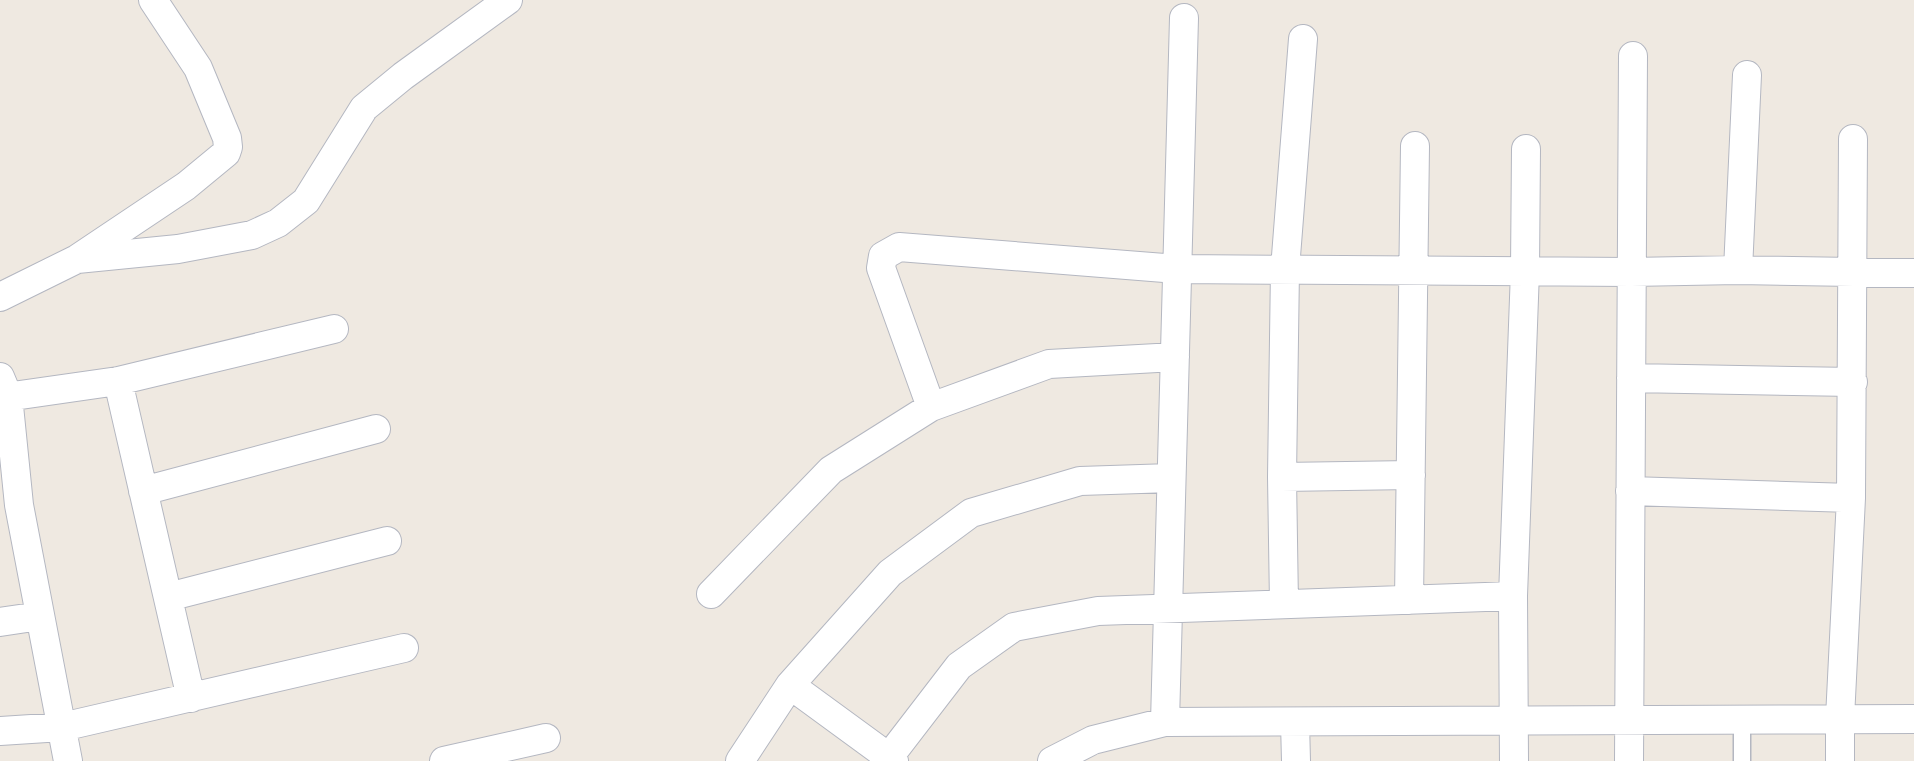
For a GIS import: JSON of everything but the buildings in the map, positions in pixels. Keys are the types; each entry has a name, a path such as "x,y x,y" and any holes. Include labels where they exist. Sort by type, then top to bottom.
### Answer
{"street":[{"path":"0,297 77,259 186,186 222,158 228,147 227,138 198,68 153,0"},
{"path":"77,259 178,249 252,235 278,223 306,201 364,108 403,76 508,0"},
{"path":"1165,722 1184,18"},
{"path":"1284,604 1282,477 1285,269 1303,39"},
{"path":"1629,761 1633,56"},
{"path":"1738,270 1747,75"},
{"path":"1840,761 1840,718 1851,498 1854,272 1853,140"},
{"path":"1409,600 1416,146"},
{"path":"1514,761 1513,596 1525,271 1526,149"},
{"path":"931,407 881,268 884,256 892,249 899,247 1177,269 1914,272"},
{"path":"68,761 40,616 9,507 3,390 118,381 334,329"},
{"path":"711,594 831,470 931,407 1049,364 1175,357"},
{"path":"1631,378 1853,382"},
{"path":"118,381 191,698"},
{"path":"143,491 376,429"},
{"path":"1282,477 1411,474"},
{"path":"740,761 790,685 890,573 970,514 1080,481 1171,478"},
{"path":"1630,491 1851,498"},
{"path":"168,597 387,542"},
{"path":"790,685 890,760 959,666 1014,627 1098,611 1513,596"},
{"path":"0,622 40,616"},
{"path":"0,731 62,728 404,648"},
{"path":"1052,761 1094,740 1165,722 1628,721 1742,718 1914,719"},
{"path":"1295,722 1296,761"},
{"path":"444,761 546,738"}],"lane":[{"path":"1742,718 1742,761"}]}
